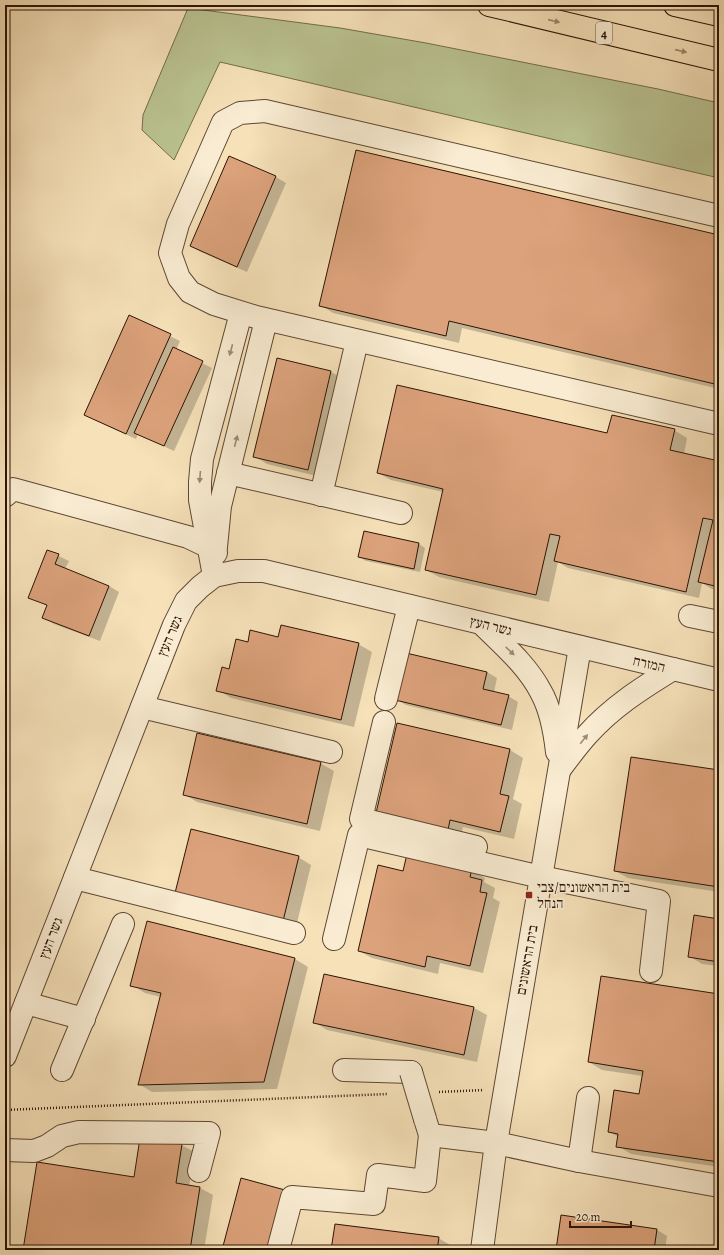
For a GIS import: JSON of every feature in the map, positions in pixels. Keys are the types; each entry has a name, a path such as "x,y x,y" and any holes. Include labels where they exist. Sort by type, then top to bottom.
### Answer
{"highway":[{"name":"4","path":"489,5 719,60"},
{"path":"675,5 719,15"}],"street":[{"path":"719,216 265,111 240,113 224,122 178,224 170,253 179,278 190,292 214,304 241,313 719,424"},
{"path":"214,576 212,550 200,500 202,460 241,313"},
{"path":"212,550 220,506 266,320"},
{"path":"321,494 357,341"},
{"path":"228,473 401,513"},
{"path":"5,496 13,489 188,537 212,550"},
{"name":"גשר העץ","path":"5,1056 174,625 186,600 214,576 238,571 264,571 580,647"},
{"path":"386,699 409,606"},
{"path":"690,616 719,622"},
{"path":"482,624 520,662 542,692 554,729 560,770"},
{"name":"המזרח","path":"580,647 719,680"},
{"name":"בית הראשונים","path":"482,1250 496,1143 580,647"},
{"path":"560,770 588,734 607,715 635,692 673,669"},
{"path":"142,707 331,752"},
{"path":"384,722 361,819 659,901 651,971"},
{"path":"334,939 359,835 542,870"},
{"path":"75,878 294,933"},
{"path":"62,1070 123,924"},
{"path":"26,1003 84,1020"},
{"path":"278,1250 292,1197 374,1204 378,1175 425,1181 428,1127 411,1072 344,1070"},
{"path":"579,1161 588,1098"},
{"path":"428,1127 579,1161 719,1186"},
{"path":"5,1150 34,1151 47,1146 62,1136 78,1132 209,1132 200,1171"}],"path":[{"path":"433,1092 505,1090"},
{"path":"5,1110 394,1094"}],"green space":[{"path":"188,8 340,28 426,43 658,89 719,103 719,178 220,62 174,160 142,130 143,115"}],"building":[{"path":"356,150 719,235 719,385 449,321 446,336 319,306"},
{"path":"229,156 276,176 237,267 190,246"},
{"path":"129,315 171,334 126,434 84,415"},
{"path":"173,347 203,361 164,446 134,433"},
{"path":"277,358 331,371 308,470 253,457"},
{"path":"397,385 607,433 612,415 675,429 670,450 719,461 719,587 698,582 713,520 703,518 686,592 554,561 560,536 550,534 536,595 425,570 443,489 377,473"},
{"path":"364,531 419,543 414,569 358,557"},
{"path":"47,550 59,554 55,564 109,586 89,636 42,618 47,605 28,598"},
{"path":"281,625 359,643 341,720 216,691 222,667 229,669 236,639 248,642 250,630 278,637"},
{"path":"406,653 487,672 483,689 509,695 501,725 395,700"},
{"path":"397,723 510,749 500,794 509,796 500,832 450,820 448,830 376,813"},
{"path":"197,733 321,762 307,824 183,795"},
{"path":"631,757 719,770 719,887 614,871"},
{"path":"191,829 299,856 283,921 175,893"},
{"path":"407,854 472,869 470,877 482,880 480,892 487,893 470,966 427,956 425,967 358,951 378,865 403,871"},
{"path":"694,915 719,919 719,962 688,957"},
{"path":"147,921 295,958 264,1082 138,1085 161,993 130,986"},
{"path":"324,974 474,1007 464,1055 313,1023"},
{"path":"601,976 719,994 719,1162 616,1147 618,1134 608,1132 614,1090 639,1094 643,1071 588,1062"},
{"path":"140,1138 182,1144 176,1183 200,1187 190,1250 23,1250 37,1162 134,1177"},
{"path":"241,1178 285,1190 268,1250 222,1250"},
{"path":"561,1215 657,1229 654,1250 556,1250"},
{"path":"335,1224 439,1237 437,1250 331,1250"}],"place":[{"name":"בית הראשונים/צבי הנחל","path":"529,895"}]}
